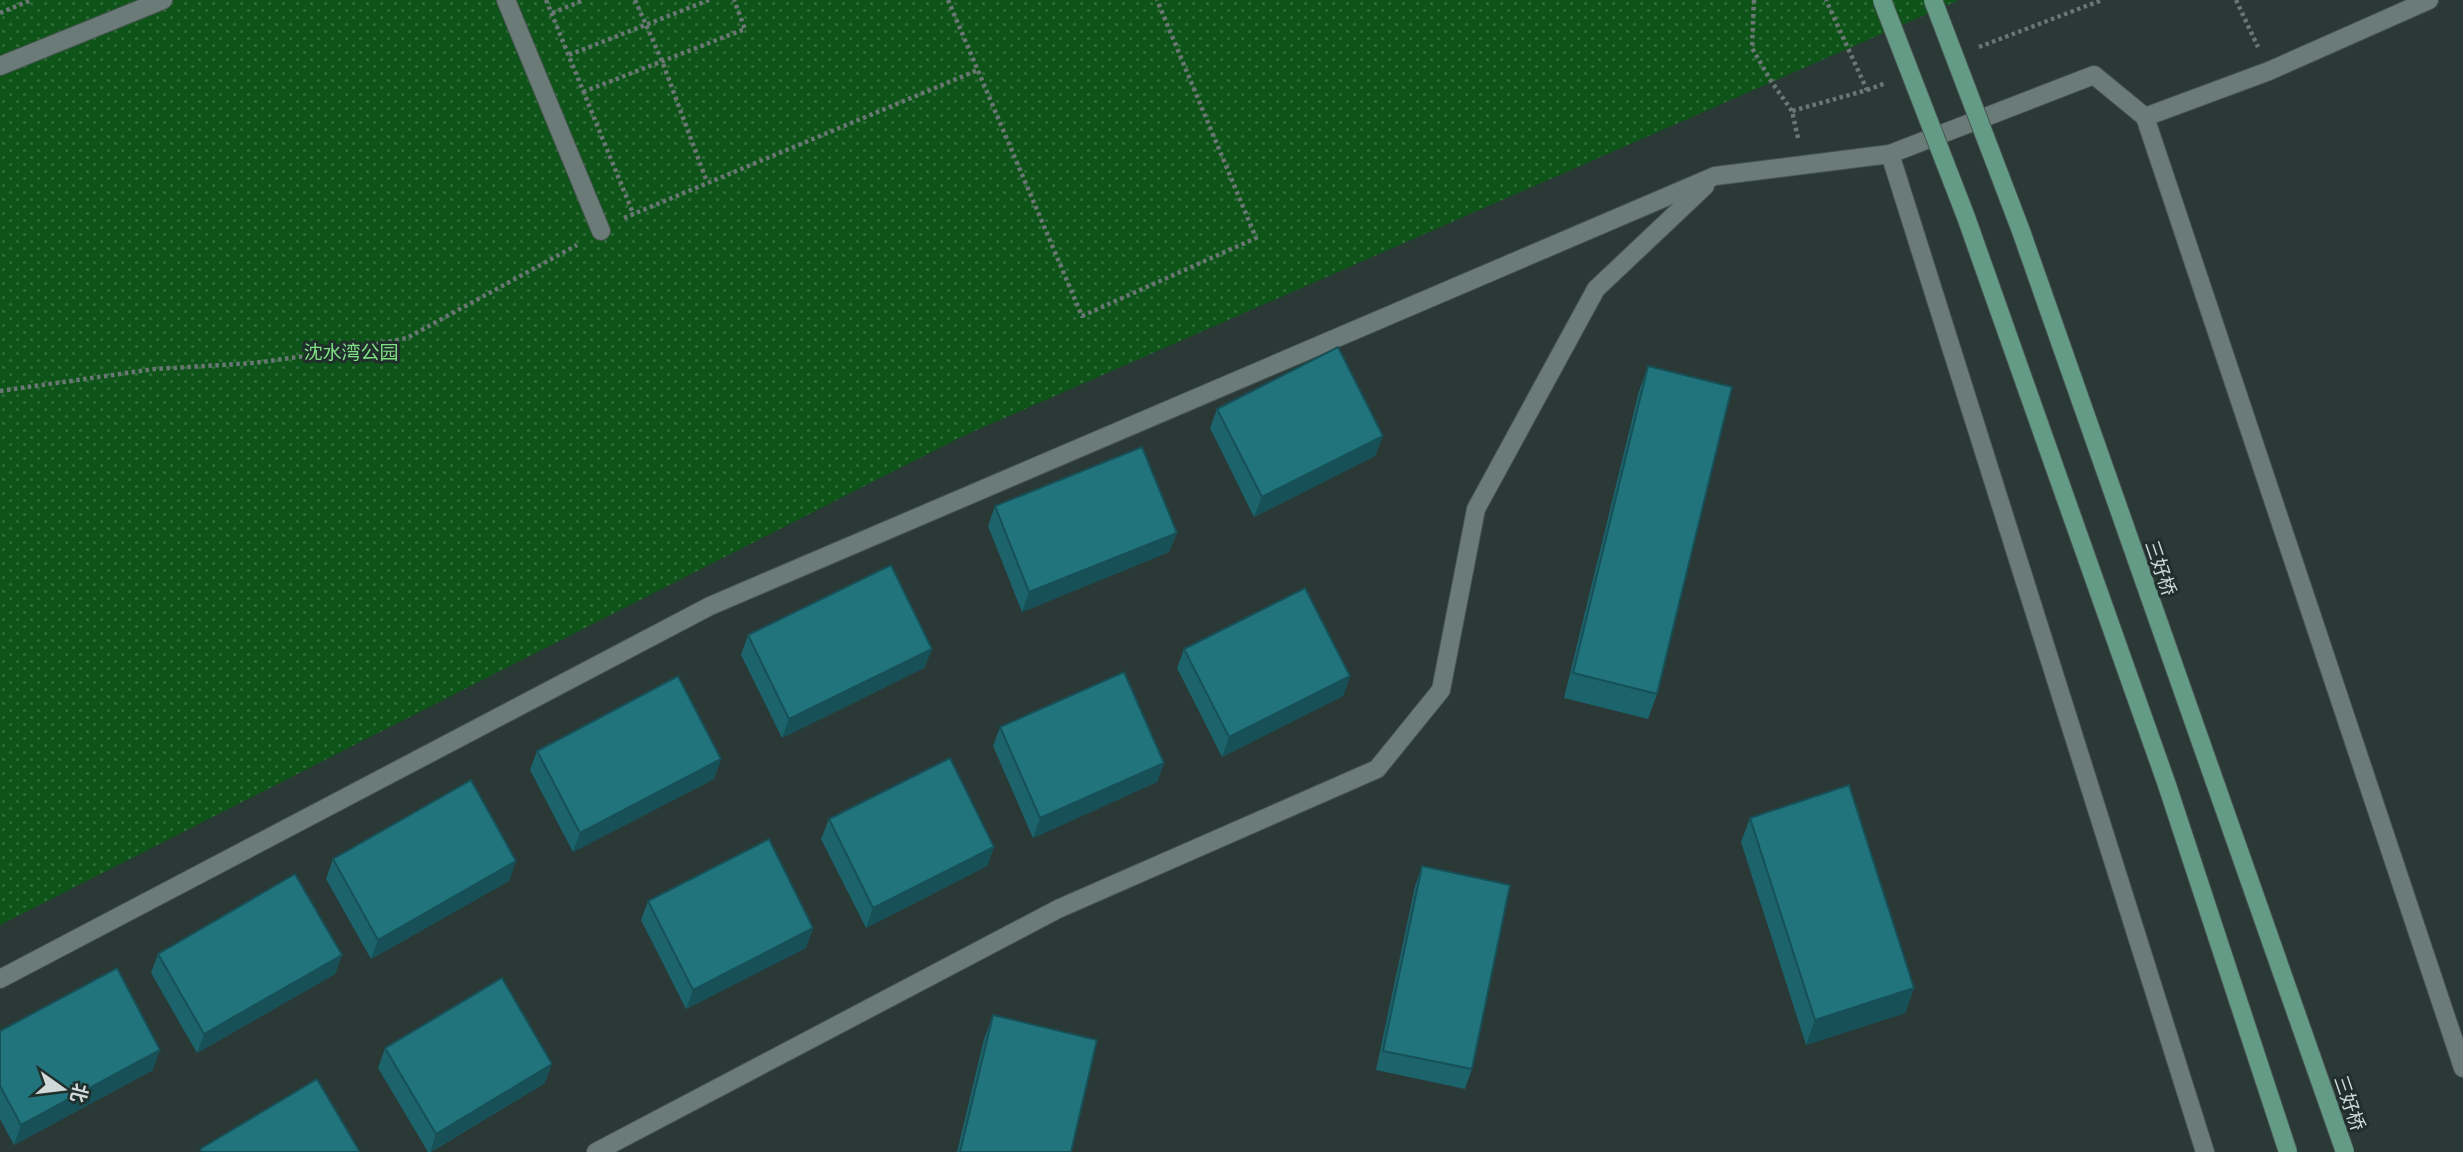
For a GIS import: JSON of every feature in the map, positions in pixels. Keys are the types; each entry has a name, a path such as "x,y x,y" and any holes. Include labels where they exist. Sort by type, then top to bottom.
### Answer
{"main road":[{"path":"1882,0 1966,216 2161,768 2288,1152"},
{"name":"三好桥","path":"1933,0 2021,231 2344,1152"}],"street":[{"path":"0,66 163,0"},
{"path":"506,0 601,231"},
{"path":"2145,117 2269,71 2430,0"},
{"path":"0,979 710,606 1715,176 1804,167 1890,154 2094,75 2145,117 2463,1068"},
{"path":"1890,154 2205,1152"},
{"path":"596,1152 1058,909 1377,769 1441,690 1476,509 1596,289 1715,176"}],"path":[{"path":"0,13 32,0"},
{"path":"546,0 633,213"},
{"path":"552,13 584,0"},
{"path":"635,0 662,61 708,182"},
{"path":"569,55 709,0"},
{"path":"583,92 745,29 734,0"},
{"path":"948,0 1082,316 1256,238 1157,0"},
{"path":"1754,0 1752,48 1792,111 1804,167"},
{"path":"1826,0 1867,90"},
{"path":"1972,50 2102,0"},
{"path":"2236,0 2269,71"},
{"path":"0,391 155,369 254,363 407,338 633,213 978,70"},
{"path":"1792,111 1893,80"}],"green space":[{"name":"沈水湾公园","path":"0,0 1959,0 961,437 0,925"}],"building":[{"path":"1338,347 1383,436 1262,497 1217,409"},
{"path":"1648,366 1732,387 1657,694 1573,673"},
{"path":"1142,447 1177,533 1029,592 995,506"},
{"path":"891,565 932,649 789,719 748,635"},
{"path":"1305,588 1350,676 1229,737 1184,649"},
{"path":"1124,672 1164,763 1040,818 1000,727"},
{"path":"678,676 721,759 580,833 537,751"},
{"path":"950,758 994,847 873,908 829,819"},
{"path":"471,780 516,861 378,940 333,859"},
{"path":"1849,785 1914,988 1815,1020 1750,818"},
{"path":"769,839 813,928 693,990 648,901"},
{"path":"1422,866 1510,885 1472,1069 1383,1051"},
{"path":"295,874 342,955 204,1034 158,954"},
{"path":"117,968 160,1050 21,1125 0,1086 0,1031"},
{"path":"502,978 552,1064 436,1134 385,1048"},
{"path":"993,1015 1097,1040 1071,1152 960,1152"},
{"path":"317,1079 360,1152 202,1152 200,1149"}]}
